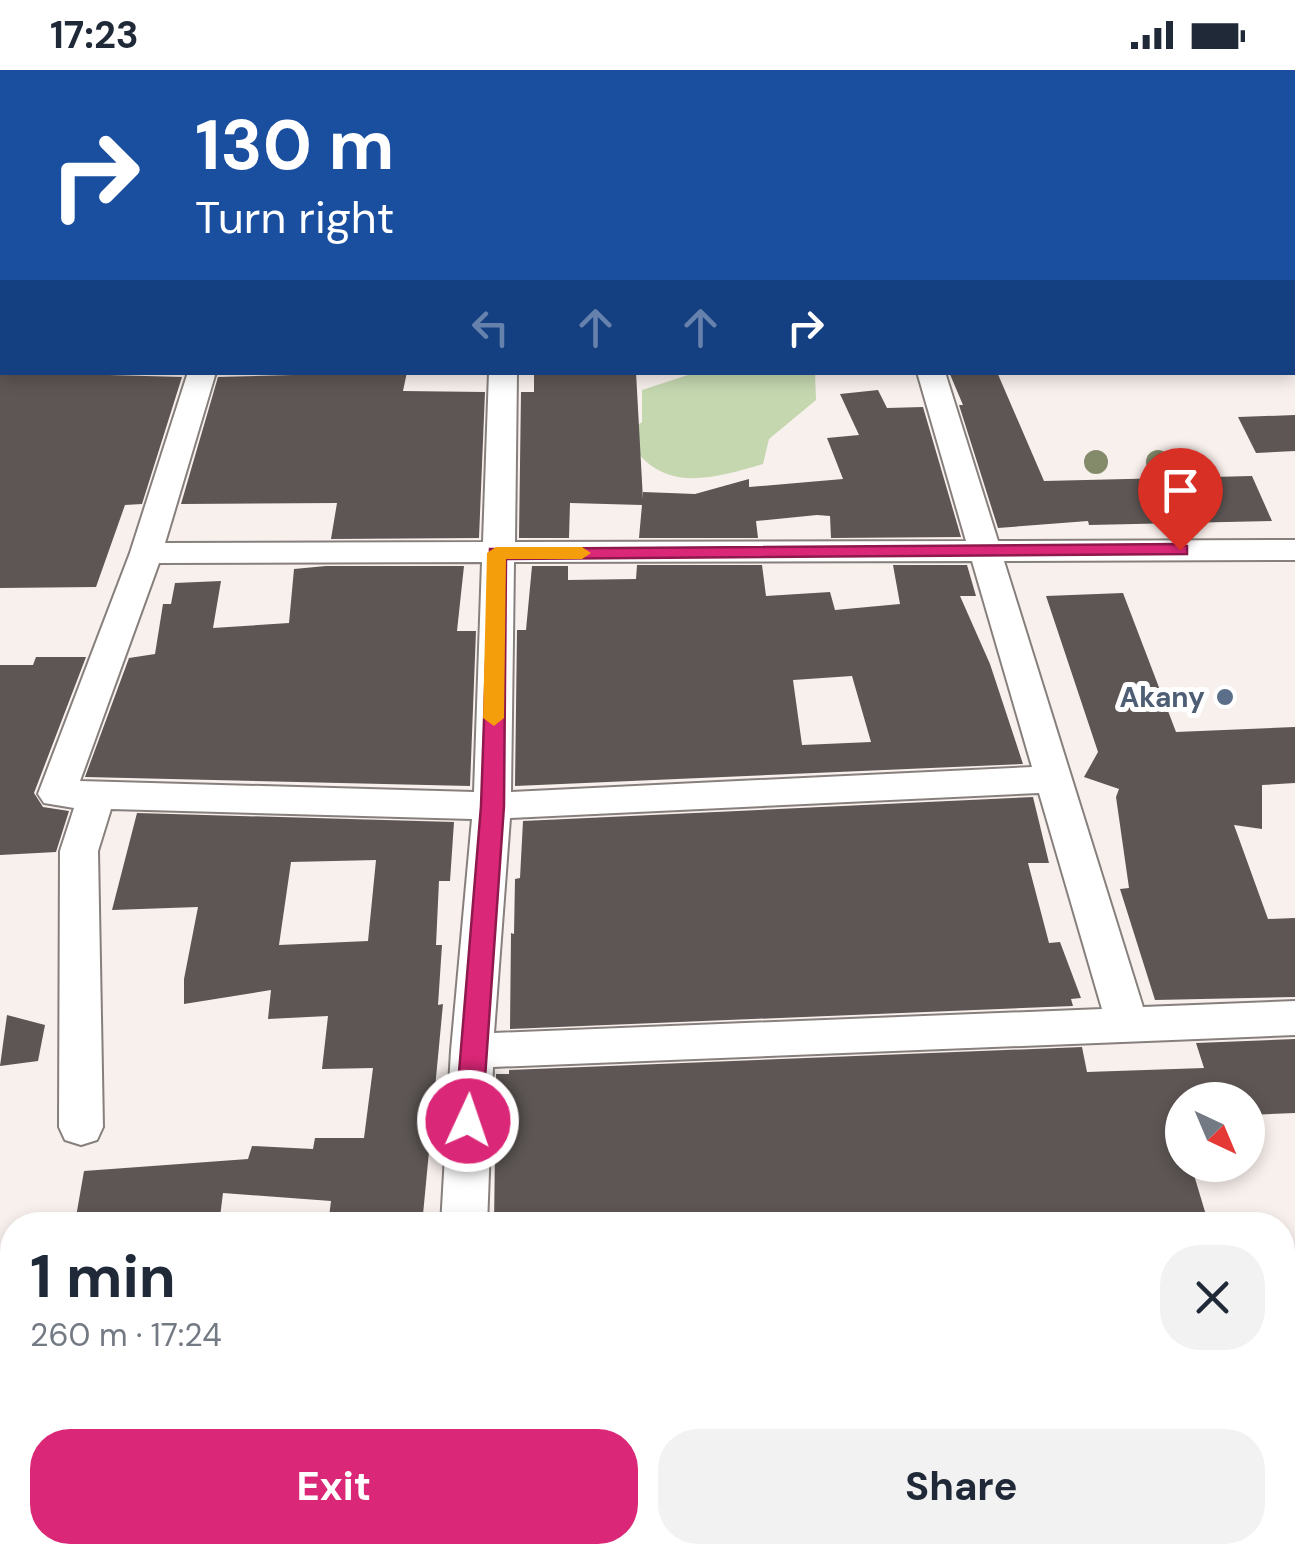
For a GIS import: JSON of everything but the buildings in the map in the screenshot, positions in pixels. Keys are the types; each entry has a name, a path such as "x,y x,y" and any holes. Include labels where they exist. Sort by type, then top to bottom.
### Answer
{"street":[{"path":"201,375 146,554 57,794 492,806 1055,779"},
{"path":"465,1212 472,1051 492,806 503,375"},
{"path":"933,375 1128,1027"},
{"path":"146,554 1295,550"},
{"path":"82,1128 79,851 97,795"},
{"path":"472,1051 1295,1018"}],"green space":[{"path":"688,375 815,375 816,400 769,439 763,464 723,475 686,478 653,467 625,434 642,422 642,390"}],"slow traffic":[{"path":"494,718 496,553 582,553"}],"place":[{"name":"Akany","path":"1225,697"}],"route":[{"path":"468,1121 492,806 496,553 1180,550"}]}
